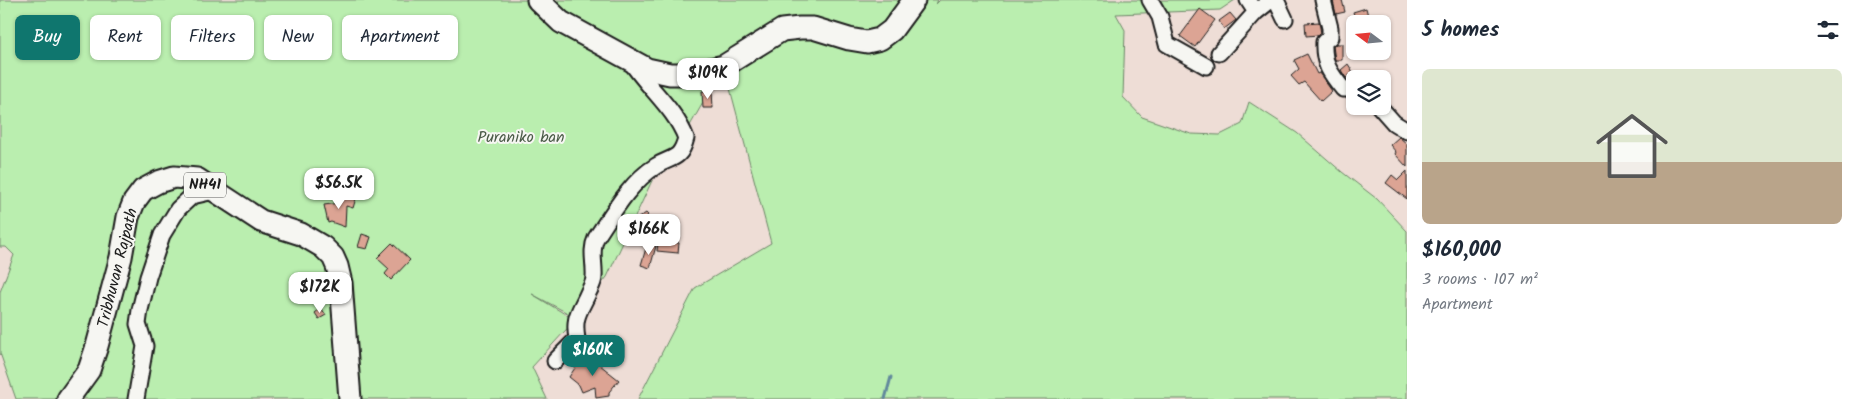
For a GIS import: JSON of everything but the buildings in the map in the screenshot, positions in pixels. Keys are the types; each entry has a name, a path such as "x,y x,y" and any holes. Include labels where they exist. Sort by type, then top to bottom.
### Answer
{"highway":[{"path":"538,0 561,22 628,59 647,68 670,74 688,74 724,66 782,30 813,28 849,39 867,42 880,39 892,30 914,0"},
{"name":"Tribhuvan Rajpath","path":"68,399 89,370 121,257 128,217 134,202 143,190 158,182 174,177 198,180 261,221 302,234 323,247 333,257 341,283 350,399"}],"street":[{"path":"1150,0 1160,17 1167,44 1206,66"},
{"path":"1218,53 1252,6 1271,0"},
{"path":"1276,0 1285,19"},
{"path":"1323,0 1330,28 1330,37 1324,42 1323,57 1331,75 1343,89 1346,90"},
{"path":"555,361 577,339 575,320 594,278 593,245 596,238 622,199 634,185 657,165 673,158 683,150 686,138 678,120 639,75 628,59"},
{"path":"1387,115 1394,123 1407,132"},
{"path":"136,399 145,346 138,324 140,310 162,234 178,209 192,196 214,191"}],"green space":[{"name":"Puraniko ban","path":"0,0 938,0 936,4 940,0 1235,0 1220,10 1116,14 1125,30 1123,97 1142,117 1191,134 1220,135 1242,124 1249,102 1297,133 1377,199 1407,231 1407,399 638,399 695,288 771,243 724,66 688,129 656,172 607,277 575,317 532,294 575,320 532,367 547,399 16,399 0,353 0,292 14,255 6,247 0,247"}],"waterway":[{"path":"885,399 891,377"}]}
